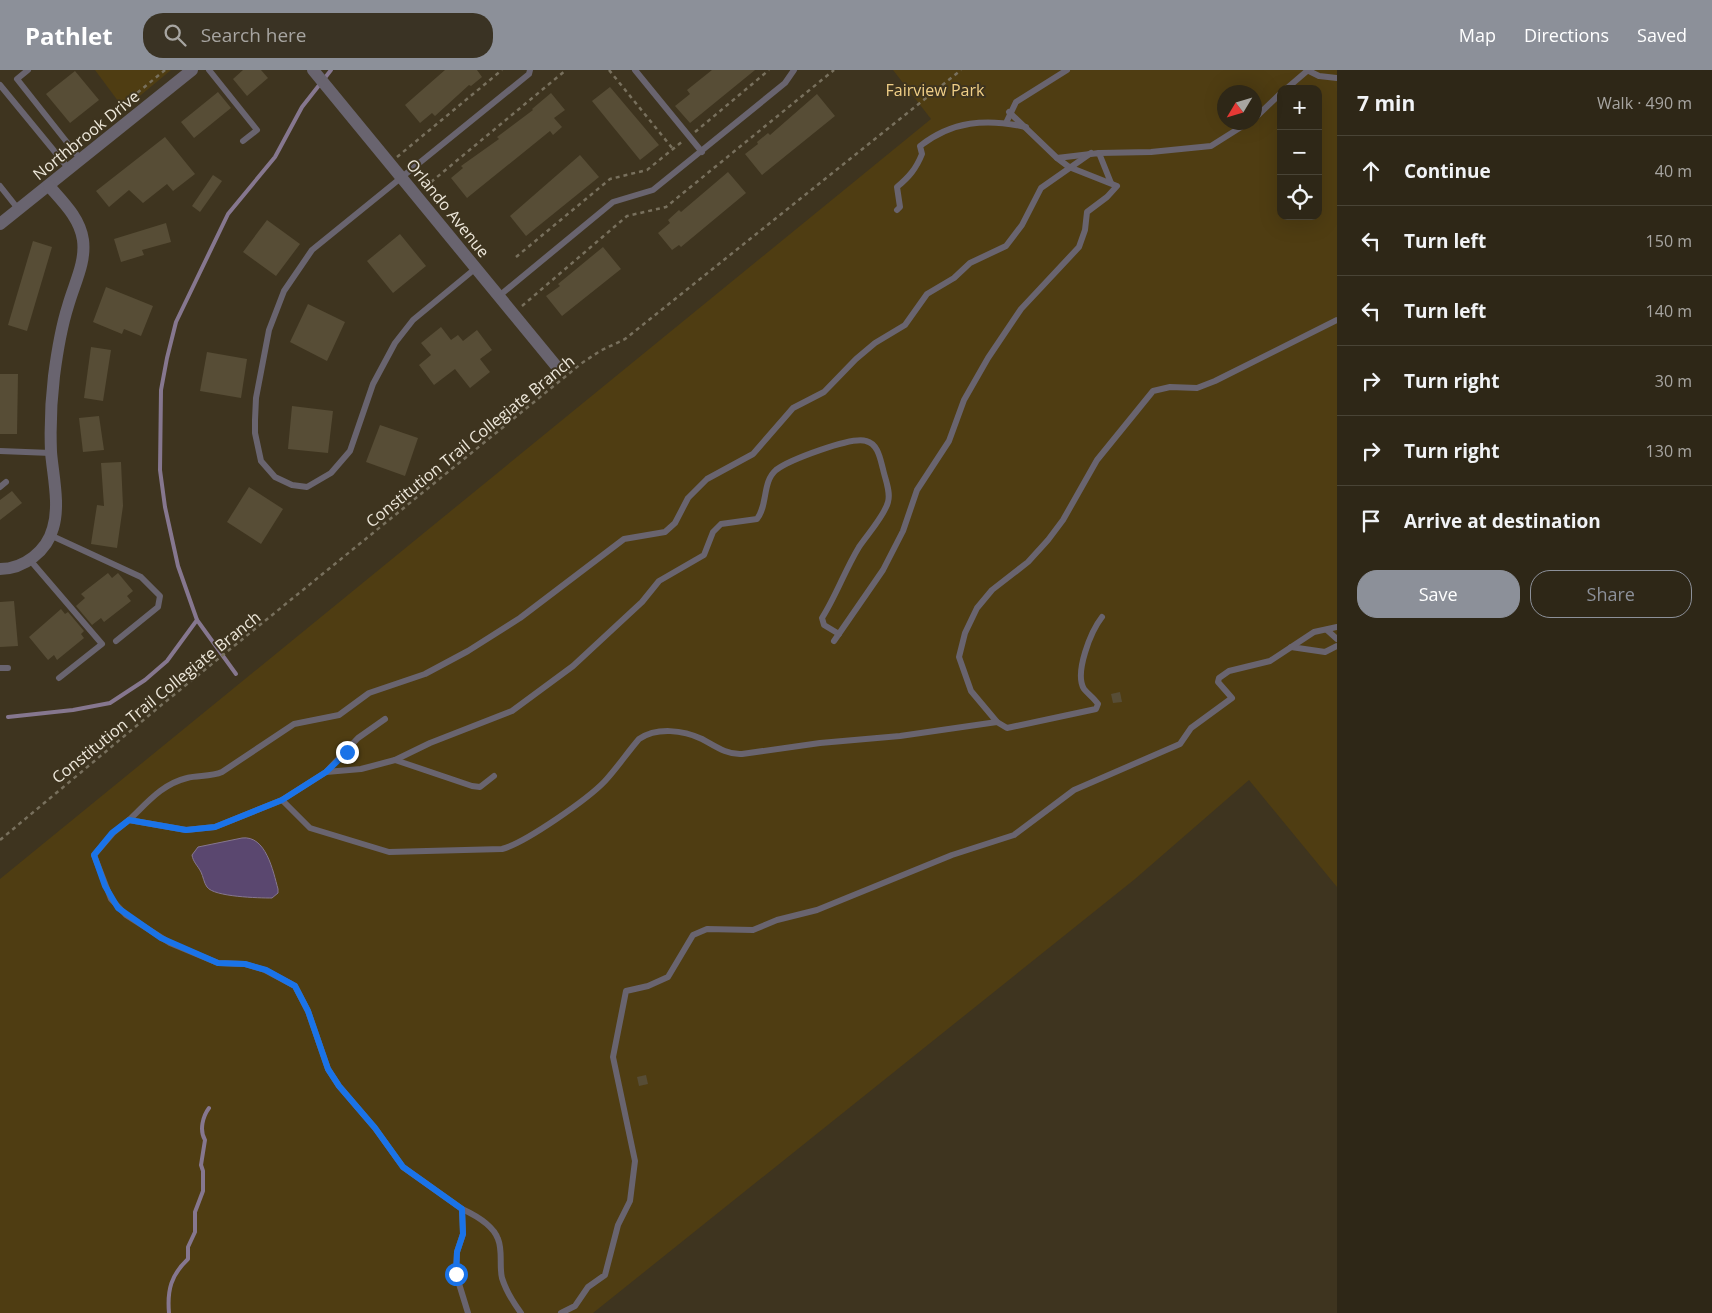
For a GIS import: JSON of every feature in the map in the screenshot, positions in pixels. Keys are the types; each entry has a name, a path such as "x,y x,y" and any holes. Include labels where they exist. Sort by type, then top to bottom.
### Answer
{"street":[{"name":"Northbrook Drive","path":"0,224 192,70"},
{"name":"Orlando Avenue","path":"313,70 557,367"},
{"path":"0,569 17,567 33,557 50,535 55,516 51,453 54,375 67,306 79,274 84,252 83,239 74,216 49,186"}],"lane":[{"path":"28,70 17,79 82,160"},
{"path":"209,70 257,130 243,142"},
{"path":"476,268 412,320 395,343 373,384 350,451 331,473 307,487 292,486 275,477 261,461 255,433 256,406 269,330 284,291 312,250 382,191 402,178 529,74 530,70"},
{"path":"635,70 702,152"},
{"path":"499,296 613,202 653,190 785,83 794,70"},
{"path":"1006,123 1009,112 1016,102 1067,70"},
{"path":"1290,85 1307,70 1319,76 1337,78"},
{"path":"0,85 69,169"},
{"path":"1262,111 1277,97"},
{"path":"834,640 883,570 903,531 917,490 949,442 964,400 984,365 1021,309 1076,252 1086,230 1087,212 1114,191 1117,186 1070,167 1057,158 1009,112"},
{"path":"897,210 900,207 897,187 918,166 922,154 920,146 935,134 953,126 1006,123 1027,128"},
{"path":"1057,158 1095,153 1161,152 1211,146 1236,130"},
{"path":"521,1313 511,1299 502,1278 498,1239 487,1224 474,1214 462,1209 403,1167 375,1128 339,1086 328,1069 308,1011 295,986 266,970 245,964 218,963 170,943 118,908 105,886 94,855 112,833 129,820 155,794 174,782 198,775 214,775 294,724 339,715 369,693 425,674 520,618 624,539 665,532 675,523 688,498 707,479 753,454 793,408 824,392 862,354 905,325 927,294 950,282 970,262 1006,246 1022,225 1041,188 1070,167 1095,153"},
{"path":"1095,153 1111,183"},
{"path":"0,186 19,210"},
{"path":"1102,617 1093,628 1085,648 1082,681 1084,688 1096,701 1097,707 1023,726 1007,728 996,722 971,691 959,657 971,618 992,590 1028,562 1048,540 1063,520 1097,460 1147,397 1159,388 1197,388 1215,381 1337,320"},
{"path":"326,772 361,769 396,760 430,743 512,711 573,666 642,602 659,581 704,555 713,532 721,524 757,519 761,513 770,478 777,470 837,444 854,440 866,441 874,445 878,452 889,495 888,504 858,549 822,618 824,625 839,634"},
{"path":"0,451 51,453"},
{"path":"0,487 6,482"},
{"path":"50,535 141,577 160,596 158,607 116,641"},
{"path":"33,557 102,644 59,678"},
{"path":"561,1313 575,1306 588,1287 605,1275 618,1225 630,1201 635,1161 613,1058 626,990 648,986 668,977 693,935 707,929 752,930 777,920 817,910 952,854 1014,835 1074,790 1180,744 1191,728 1232,698 1218,682 1229,671 1278,657 1314,632 1337,627"},
{"path":"1327,630 1337,640"},
{"path":"1291,647 1324,652 1337,646"},
{"path":"0,668 8,668"},
{"path":"129,820 172,828 196,830 227,823 258,808 279,801 326,772 358,738 385,720"},
{"path":"279,801 310,828 388,852 502,849 513,846 529,837 603,783 639,739 646,734 668,731 684,733 700,738 727,752 742,754 811,744 914,734 996,722"},
{"path":"396,760 472,786 480,787 494,776"},
{"path":"462,1209 463,1234 457,1252 456,1274 468,1313"}],"path":[{"path":"125,103 165,70"},
{"path":"390,163 502,70"},
{"path":"431,182 566,70"},
{"path":"609,70 673,149"},
{"path":"516,257 610,179 647,170 769,70"},
{"path":"513,313 627,216 666,207 834,70"},
{"name":"Constitution Trail Collegiate Branch","path":"0,840 206,669 582,364 625,339 961,70"}],"green space":[{"path":"95,70 171,70 124,109"},
{"name":"Fairview Park","path":"893,70 1337,70 1337,887 1249,780 1135,879 593,1313 0,1313 0,879 931,119"}],"shaded area":[{"path":"242,838 257,842 263,848 271,864 278,889 278,893 272,898 227,895 211,890 207,887 201,872 194,862 192,855 198,847"}],"building":[{"path":"243,70 261,70 268,78 247,96 233,79"},
{"path":"445,70 477,70 482,77 471,86 469,85 435,116 432,113 420,123 405,105"},
{"path":"712,70 755,70 690,123 675,106 690,94 687,90"},
{"path":"75,71 99,100 70,123 46,94"},
{"path":"610,87 659,145 640,160 592,101"},
{"path":"218,92 231,108 194,138 181,122"},
{"path":"551,93 565,110 554,118 562,127 553,135 550,131 467,198 451,178 463,168 461,166 499,139 497,137 533,110"},
{"path":"817,94 835,116 762,175 745,154 758,144 757,142 768,133 770,135"},
{"path":"165,137 195,174 173,191 167,184 143,203 129,190 109,207 96,191"},
{"path":"580,155 599,177 526,236 510,216"},
{"path":"728,172 746,193 681,247 679,245 672,250 658,233 670,223 668,220 679,210 681,212"},
{"path":"213,175 222,181 200,212 192,206"},
{"path":"267,220 300,244 276,276 243,252"},
{"path":"166,223 171,242 142,250 144,255 121,262 114,239"},
{"path":"400,234 426,266 393,293 367,261"},
{"path":"33,241 52,247 27,331 8,325"},
{"path":"603,247 621,269 562,316 546,296 560,286 558,284"},
{"path":"106,287 153,306 141,336 124,329 122,334 93,322"},
{"path":"308,304 345,322 327,361 290,342"},
{"path":"441,327 451,340 458,335 463,341 477,330 492,350 480,359 490,372 470,388 455,369 434,385 419,365 431,355 421,343"},
{"path":"91,347 111,350 103,401 84,398"},
{"path":"207,352 247,359 241,398 200,391"},
{"path":"0,374 18,374 17,434 0,434"},
{"path":"292,406 333,411 328,453 288,449"},
{"path":"99,416 104,450 83,452 79,418"},
{"path":"380,425 418,438 405,476 366,462"},
{"path":"121,462 123,506 117,548 91,544 97,505 104,506 101,463"},
{"path":"249,487 283,509 261,544 227,522"},
{"path":"12,491 22,503 0,520 0,500"},
{"path":"108,573 112,578 118,573 133,591 127,596 131,601 104,622 101,618 92,625 76,606 85,598 81,594"},
{"path":"14,601 18,646 0,647 0,602"},
{"path":"61,609 65,614 68,612 84,631 81,634 84,638 57,660 54,655 48,660 29,637"},
{"path":"1120,692 1122,702 1113,703 1111,694"},
{"path":"646,1075 648,1084 639,1086 637,1077"}],"waterway":[{"path":"8,717 73,710 110,703 145,680 167,661 197,620 178,566 165,507 160,470 161,390 167,358 176,322 228,214 275,157 302,107 331,70"},
{"path":"197,620 236,674"},
{"path":"169,1313 171,1283 188,1259 188,1247 195,1232 195,1212 203,1191 203,1171 201,1165 205,1140 202,1132 202,1123 209,1108"}],"route":[{"path":"347,752 326,772 282,800 241,815 227,823 215,827 186,830 129,820 112,833 94,855 105,886 118,908 161,938 218,963 245,964 266,970 295,986 308,1011 328,1069 339,1086 375,1128 403,1167 452,1200 462,1209 463,1234 457,1252 456,1274"}]}
